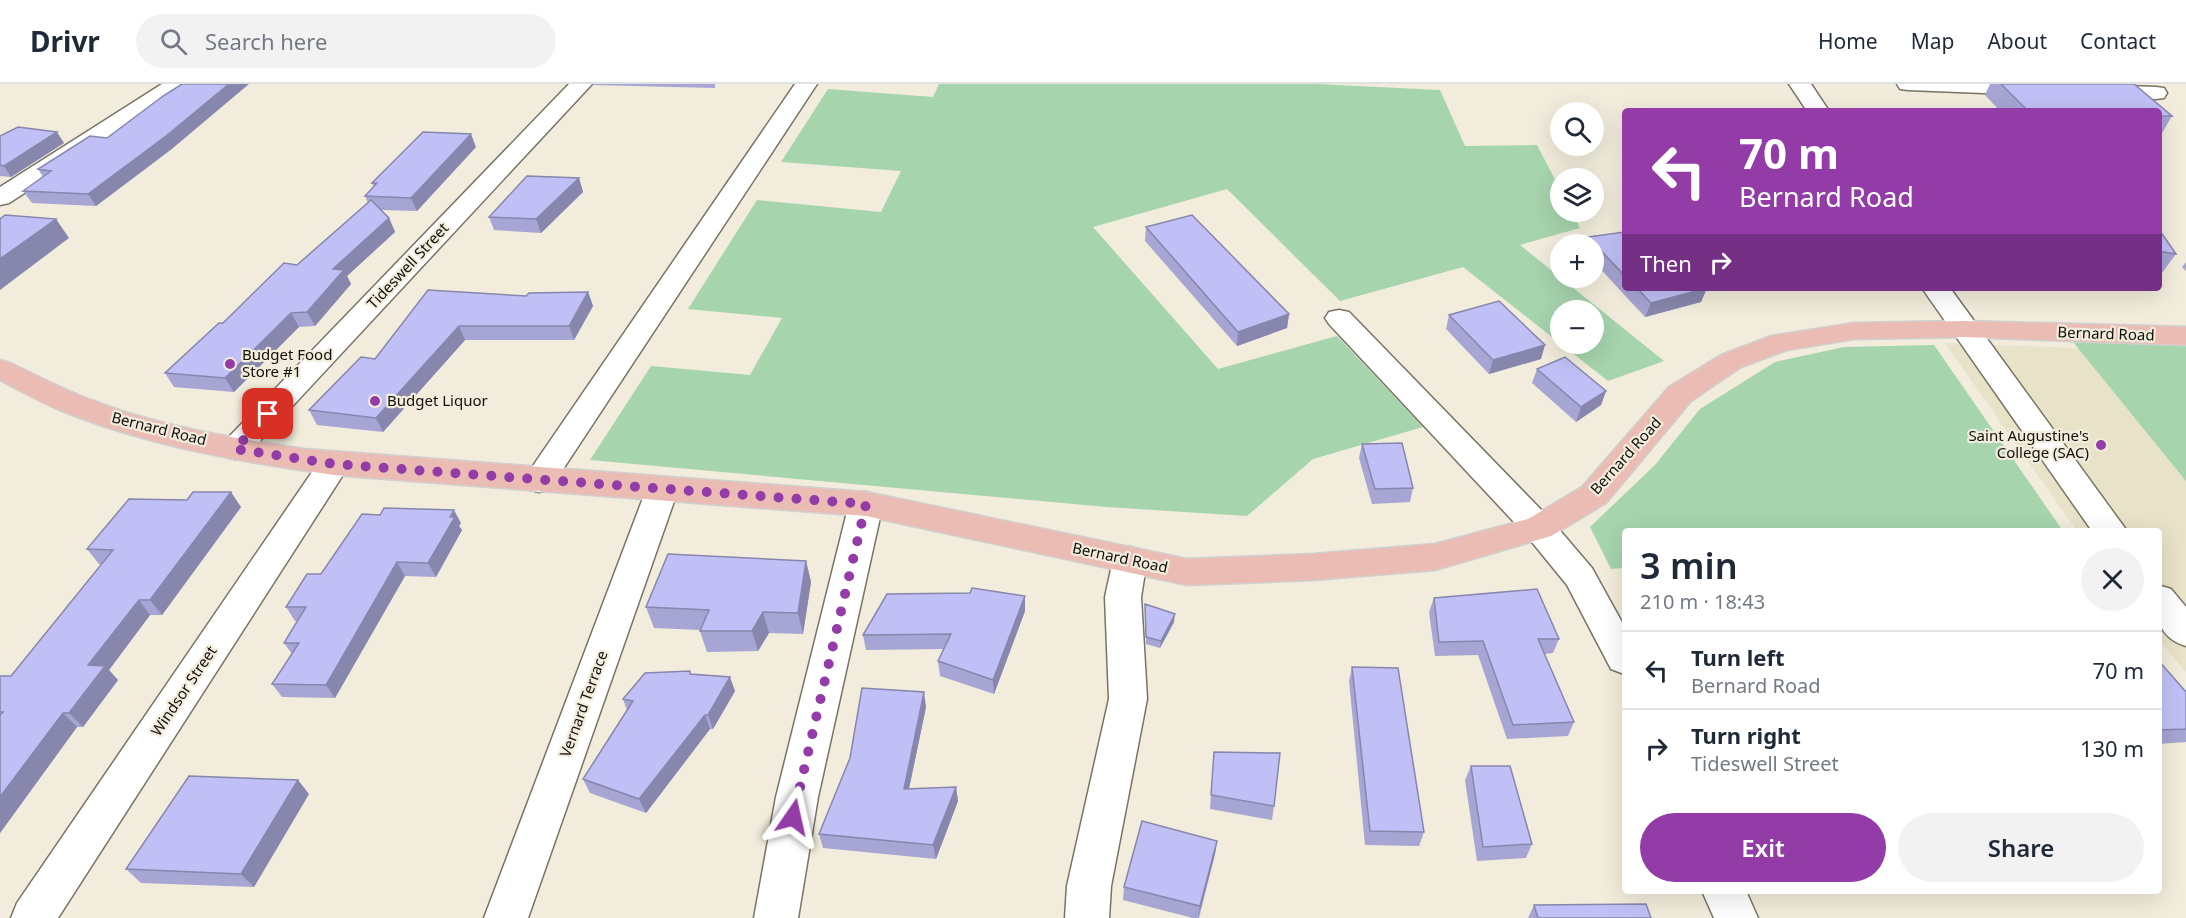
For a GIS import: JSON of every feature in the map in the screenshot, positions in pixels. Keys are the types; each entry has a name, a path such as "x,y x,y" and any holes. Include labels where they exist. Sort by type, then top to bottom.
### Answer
{"main road":[{"name":"Bernard Road","path":"0,369 94,412 235,449 334,464 866,504 1187,572 1313,567 1435,557 1539,528 1594,495 1680,394 1731,361 1781,342 1854,332 1963,329 2186,336"}],"street":[{"path":"0,198 177,84"},
{"name":"Tideswell Street","path":"235,449 581,84"},
{"path":"539,480 806,84"},
{"path":"1800,84 1816,108"},
{"path":"1908,84 2050,89"},
{"path":"2073,90 2156,93"},
{"path":"1938,291 2107,528"},
{"path":"1339,318 1539,528 1580,577 1622,655"},
{"name":"Windsor Street","path":"33,918 334,464"},
{"name":"Vernard Terrace","path":"506,918 662,490"},
{"path":"776,918 797,796 866,504"},
{"path":"1087,918 1089,886 1128,699 1123,597 1130,560"},
{"path":"2162,603 2186,632"},
{"path":"1725,894 1736,918"}],"shaded area":[{"name":"Saint Augustine's College (SAC)","path":"1945,343 2180,352 2186,358 2186,672 2162,644 2162,528 2075,528"}],"green space":[{"path":"939,84 1316,84 1440,90 1465,146 1537,145 1550,170 1550,222 1577,222 1580,228 1550,234 1550,236 1520,245 1550,269 1550,288 1573,288 1588,300 1550,300 1550,335 1463,267 1340,301 1227,189 1093,227 1218,369 1337,336 1423,427 1313,459 1247,516 1107,507 590,460 651,366 750,375 782,318 688,309 757,200 881,212 901,171 781,162 828,89 933,97"},
{"path":"1604,313 1664,361 1608,381 1574,354 1604,354"},
{"path":"2073,342 2186,346 2186,481"},
{"path":"1934,345 2061,528 1622,528 1622,568 1611,569 1590,527 1655,465 1700,409 1775,362 1844,347"}],"building":[{"path":"182,84 229,84 166,136 88,194 23,191 51,171 38,169 90,136 107,138"},
{"path":"2001,84 2134,84 2172,116 2162,116 2162,108 2025,108"},
{"path":"18,127 57,132 4,166 0,165 0,136"},
{"path":"423,132 471,134 411,198 365,196 377,183 372,183"},
{"path":"527,176 579,178 536,219 489,217"},
{"path":"371,200 389,218 333,269 344,270 307,312 291,313 225,378 165,373 219,323 223,323 284,263 297,265"},
{"path":"5,215 56,219 0,259 0,219"},
{"path":"1192,215 1289,314 1238,332 1146,227"},
{"path":"1622,232 1622,273 1604,254 1604,235"},
{"path":"2162,234 2176,254 2162,252"},
{"path":"428,290 526,296 529,293 588,292 569,326 459,326 376,418 309,410 361,357 375,359"},
{"path":"1640,291 1696,291 1651,303"},
{"path":"1499,301 1545,345 1493,360 1449,315"},
{"path":"1565,357 1606,391 1581,407 1537,369"},
{"path":"1402,443 1413,488 1375,489 1362,444"},
{"path":"193,492 231,492 150,600 139,600 88,665 105,666 69,713 63,713 0,797 0,715 3,712 0,712 0,676 11,676 113,550 87,549 129,499 187,500"},
{"path":"384,508 454,510 450,517 455,517 428,563 397,562 326,685 272,684 299,643 284,643 306,607 286,607 307,574 321,574 362,514 380,515"},
{"path":"668,554 806,561 798,613 763,612 752,631 700,631 709,610 646,607"},
{"path":"972,588 1025,596 993,680 938,661 951,634 863,635 887,594 970,593"},
{"path":"1537,589 1559,639 1538,639 1574,722 1513,725 1483,641 1439,642 1434,598"},
{"path":"1145,604 1175,614 1161,641 1146,637"},
{"path":"2162,665 2186,692 2186,729 2162,730"},
{"path":"1352,667 1398,668 1424,832 1370,831"},
{"path":"690,671 690,674 730,677 708,715 705,715 639,799 583,779 633,701 623,699 645,673"},
{"path":"862,688 924,692 904,789 956,787 933,845 819,834 850,758"},
{"path":"1214,752 1280,753 1274,806 1211,795"},
{"path":"1471,766 1510,766 1532,844 1483,847"},
{"path":"189,776 298,780 241,874 126,869"},
{"path":"1142,821 1217,841 1200,906 1124,887"},
{"path":"1646,904 1651,918 1538,918 1534,905"}],"place":[{"name":"Budget Food Store #1","path":"230,364"},
{"name":"Budget Liquor","path":"375,401"},
{"name":"Saint Augustine's College (SAC)","path":"2101,445"}],"route":[{"path":"268,414 235,449 334,464 866,504 793,817"}]}
